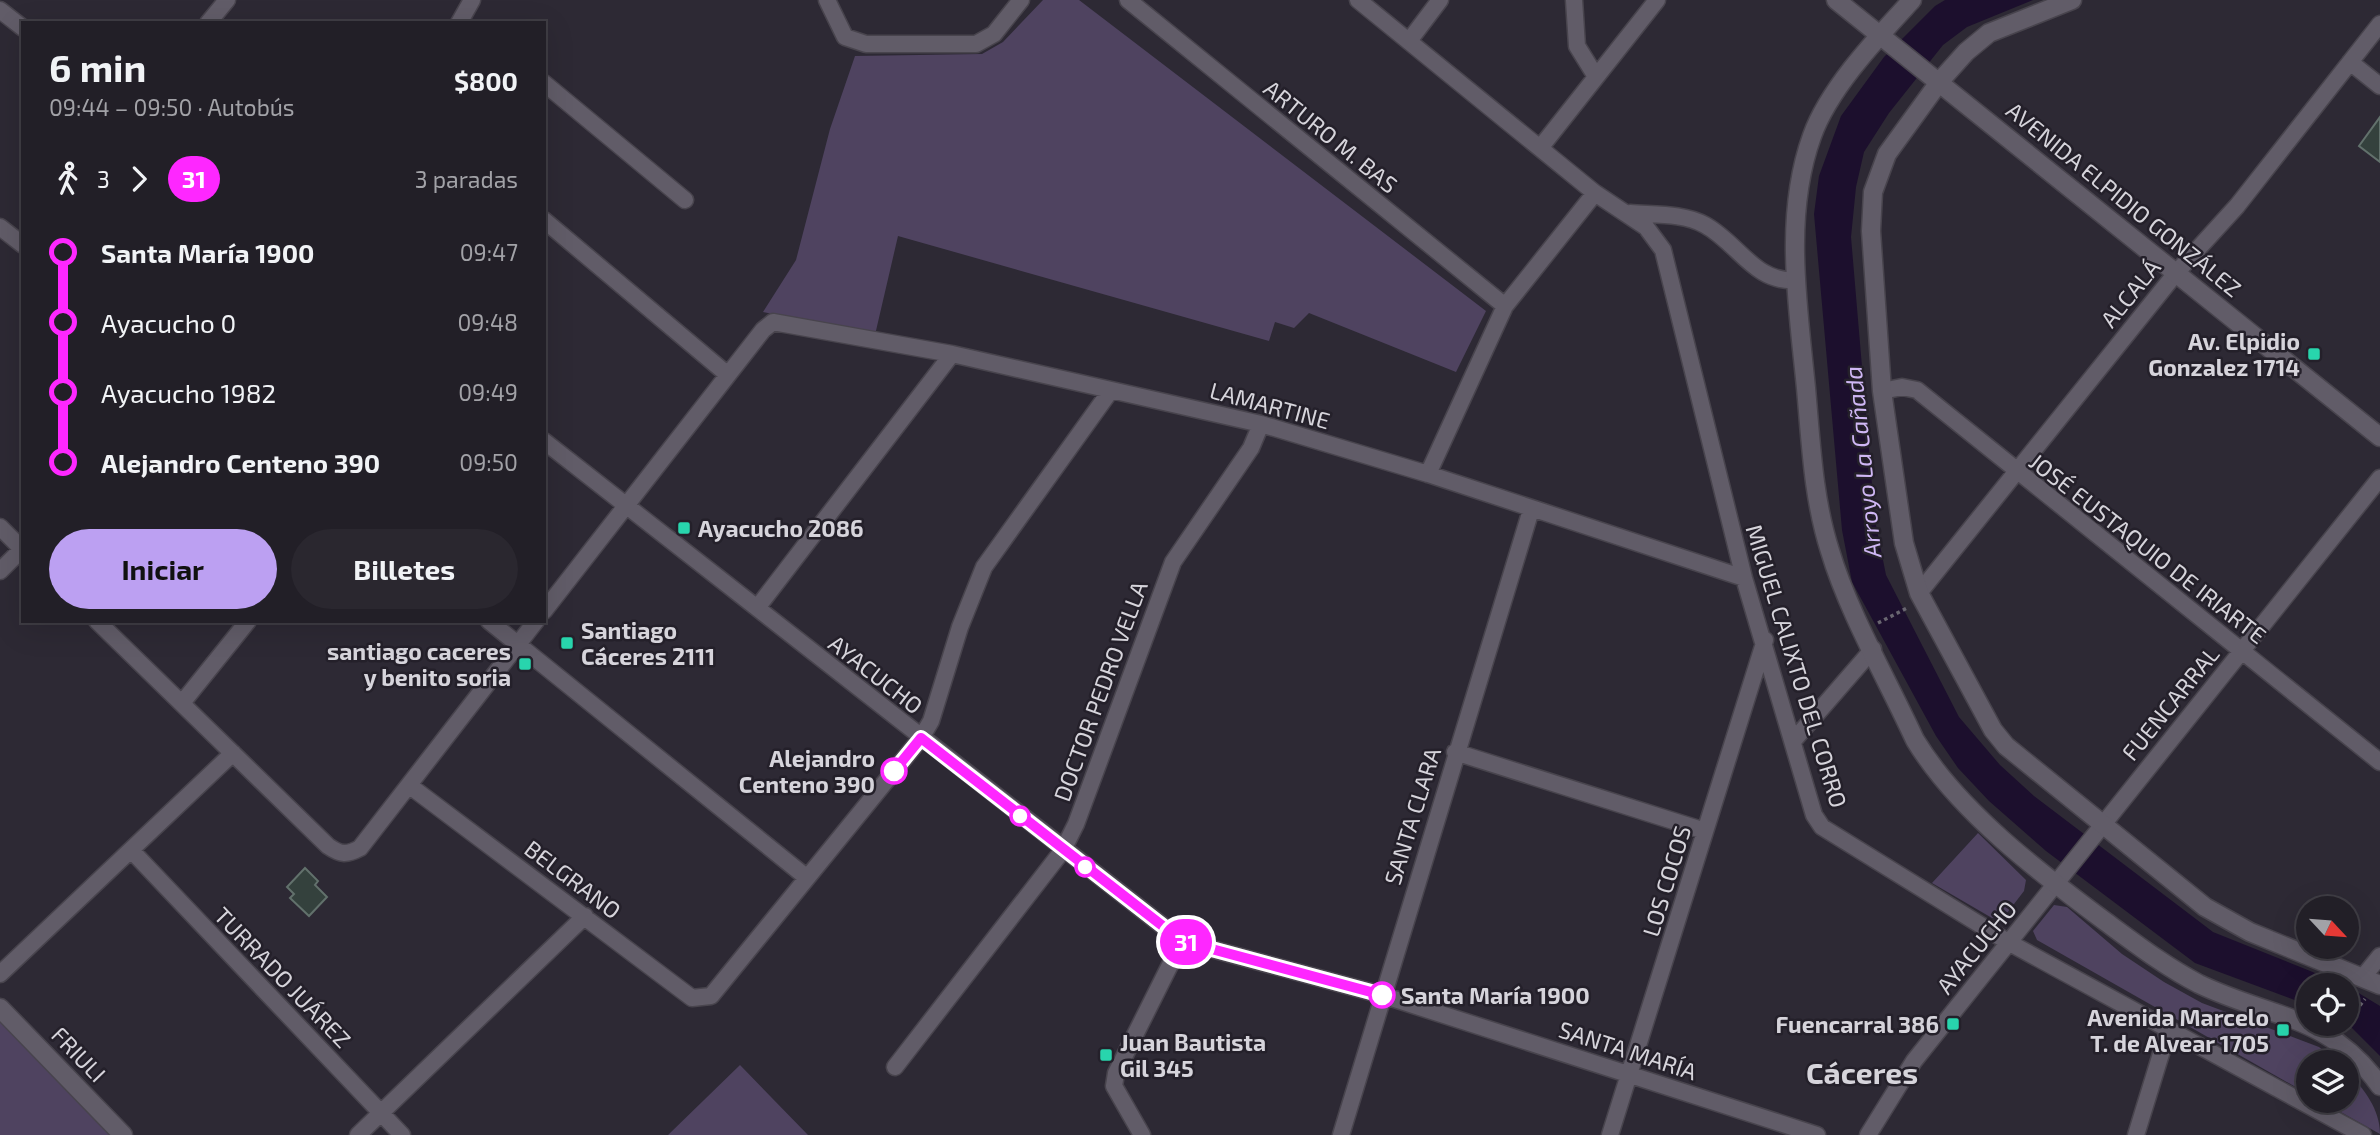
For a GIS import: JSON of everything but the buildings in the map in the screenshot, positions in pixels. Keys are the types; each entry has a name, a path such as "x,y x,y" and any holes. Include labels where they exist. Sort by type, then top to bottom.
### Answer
{"main road":[{"name":"AVENIDA ELPIDIO GONZÁLEZ","path":"1836,0 2380,437"},
{"path":"1912,0 1886,39 1836,90 1812,134 1797,195 1796,280 1818,500 1830,552 1864,631 1925,756 1962,799 2058,881 2171,968 2230,997 2334,1038 2354,1053 2380,1086"},
{"path":"2072,0 1989,33 1935,77 1888,154 1873,192 1871,231 1882,391 1904,543 1921,596 1993,730 2097,831 2227,921 2373,982"},
{"name":"FRIULI","path":"0,1008 123,1135"}],"street":[{"path":"210,21 227,0"},
{"path":"459,21 472,0"},
{"path":"827,0 845,37 856,43 976,44 994,34 1021,0"},
{"name":"ARTURO M. BAS","path":"1129,0 1505,306"},
{"name":"MIGUEL CALIXTO DEL CORRO","path":"1358,0 1595,193 1646,227 1664,250 1744,579 1765,640 1814,815 1822,827 2008,942 2363,1135"},
{"path":"1409,41 1440,0"},
{"path":"1574,0 1577,46 1595,75"},
{"path":"1539,148 1657,0"},
{"path":"0,10 21,26"},
{"name":"ALCALÁ","path":"1921,596 2175,273 2237,206 2380,24"},
{"path":"2350,62 2380,86"},
{"path":"546,85 685,200"},
{"path":"1428,474 1505,306 1595,193"},
{"name":"MIGUEL CALIXTO DEL CORRO","path":"1628,213 1688,218 1706,226 1764,274 1778,281 1796,280"},
{"path":"546,222 728,375 546,608"},
{"path":"0,227 21,243"},
{"name":"LAMARTINE","path":"728,375 773,321 952,354 1261,424 1428,474 1744,579"},
{"path":"757,608 952,354"},
{"name":"JOSÉ EUSTAQUIO DE IRIARTE","path":"1882,391 1902,387 1917,390 2016,473 2380,762"},
{"path":"491,623 806,877 921,738 931,721 960,627 984,567 1111,390"},
{"name":"DOCTOR PEDRO VELLA","path":"895,1067 1063,850 1076,824 1173,562 1251,448 1261,424"},
{"name":"AYACUCHO","path":"546,443 1182,941"},
{"name":"FUENCARRAL","path":"2097,831 2380,478"},
{"name":"SANTA CLARA","path":"1341,1135 1455,752 1531,510"},
{"path":"0,527 21,548"},
{"path":"0,571 21,550"},
{"path":"99,623 328,846 338,853 350,854 360,848 410,786 534,623"},
{"path":"182,703 246,623"},
{"name":"LOS COCOS","path":"1610,1135 1765,640"},
{"path":"1794,740 1873,649"},
{"path":"1455,752 1705,831"},
{"path":"0,974 233,753"},
{"name":"BELGRANO","path":"410,786 692,998 711,996 806,877"},
{"name":"AYACUCHO","path":"1868,1135 1914,1061 2097,831"},
{"name":"TURRADO JUÁREZ","path":"131,850 402,1135"},
{"path":"358,1135 585,916"},
{"path":"1142,1135 1119,1099 1114,1086 1116,1073 1182,941"},
{"name":"SANTA MARÍA","path":"1182,941 1382,995 1817,1135"},
{"path":"2373,982 2380,956"},
{"path":"2136,1135 2168,1031"}],"path":[{"path":"1864,631 1921,596"},
{"path":"2359,1004 2373,982"}],"shaded area":[{"path":"1043,0 1079,0 1486,311 1456,372 1309,313 1294,328 1275,322 1269,341 898,236 875,335 763,312 796,260 830,129 855,56 982,54 1003,42"},
{"path":"1978,833 2026,880 2024,891 2004,917 1992,918 1932,883"},
{"path":"2054,905 2067,907 2122,954 2164,982 2202,1003 2323,1050 2296,1050 2296,1087 2037,940 2033,931"},
{"path":"0,1008 123,1135 0,1135"},
{"path":"740,1065 808,1135 668,1135"},
{"path":"2359,1085 2374,1108 2380,1134 2342,1113 2359,1113"}],"water":[{"name":"Arroyo La Cañada","path":"1945,0 2033,0 1967,27 1943,45 1889,113 1864,152 1856,187 1851,237 1875,520 1886,575 1959,717 2000,765 2034,796 2213,932 2315,973 2296,973 2296,1001 2195,963 2046,851 1989,801 1958,768 1936,736 1852,582 1842,530 1814,214 1819,176 1841,116 1884,57 1935,6"},
{"path":"2359,993 2380,1006 2380,1056 2359,1035"}],"bus line":[{"name":"31","path":"894,771 921,738 1182,941 1382,995"}],"place":[{"name":"Av. Elpidio Gonzalez 1714","path":"2314,354"},
{"name":"Ayacucho 2086","path":"684,528"},
{"name":"Santiago Cáceres 2111","path":"567,643"},
{"name":"santiago caceres y benito soria","path":"525,664"},
{"name":"Alejandro Centeno 390","path":"894,771"},
{"name":"Santa María 1900","path":"1382,995"},
{"name":"Fuencarral 386","path":"1953,1024"},
{"name":"Avenida Marcelo T. de Alvear 1705","path":"2283,1030"},
{"name":"Juan Bautista Gil 345","path":"1106,1055"}],"district":[{"name":"Cáceres","path":"1862,1072"}]}
